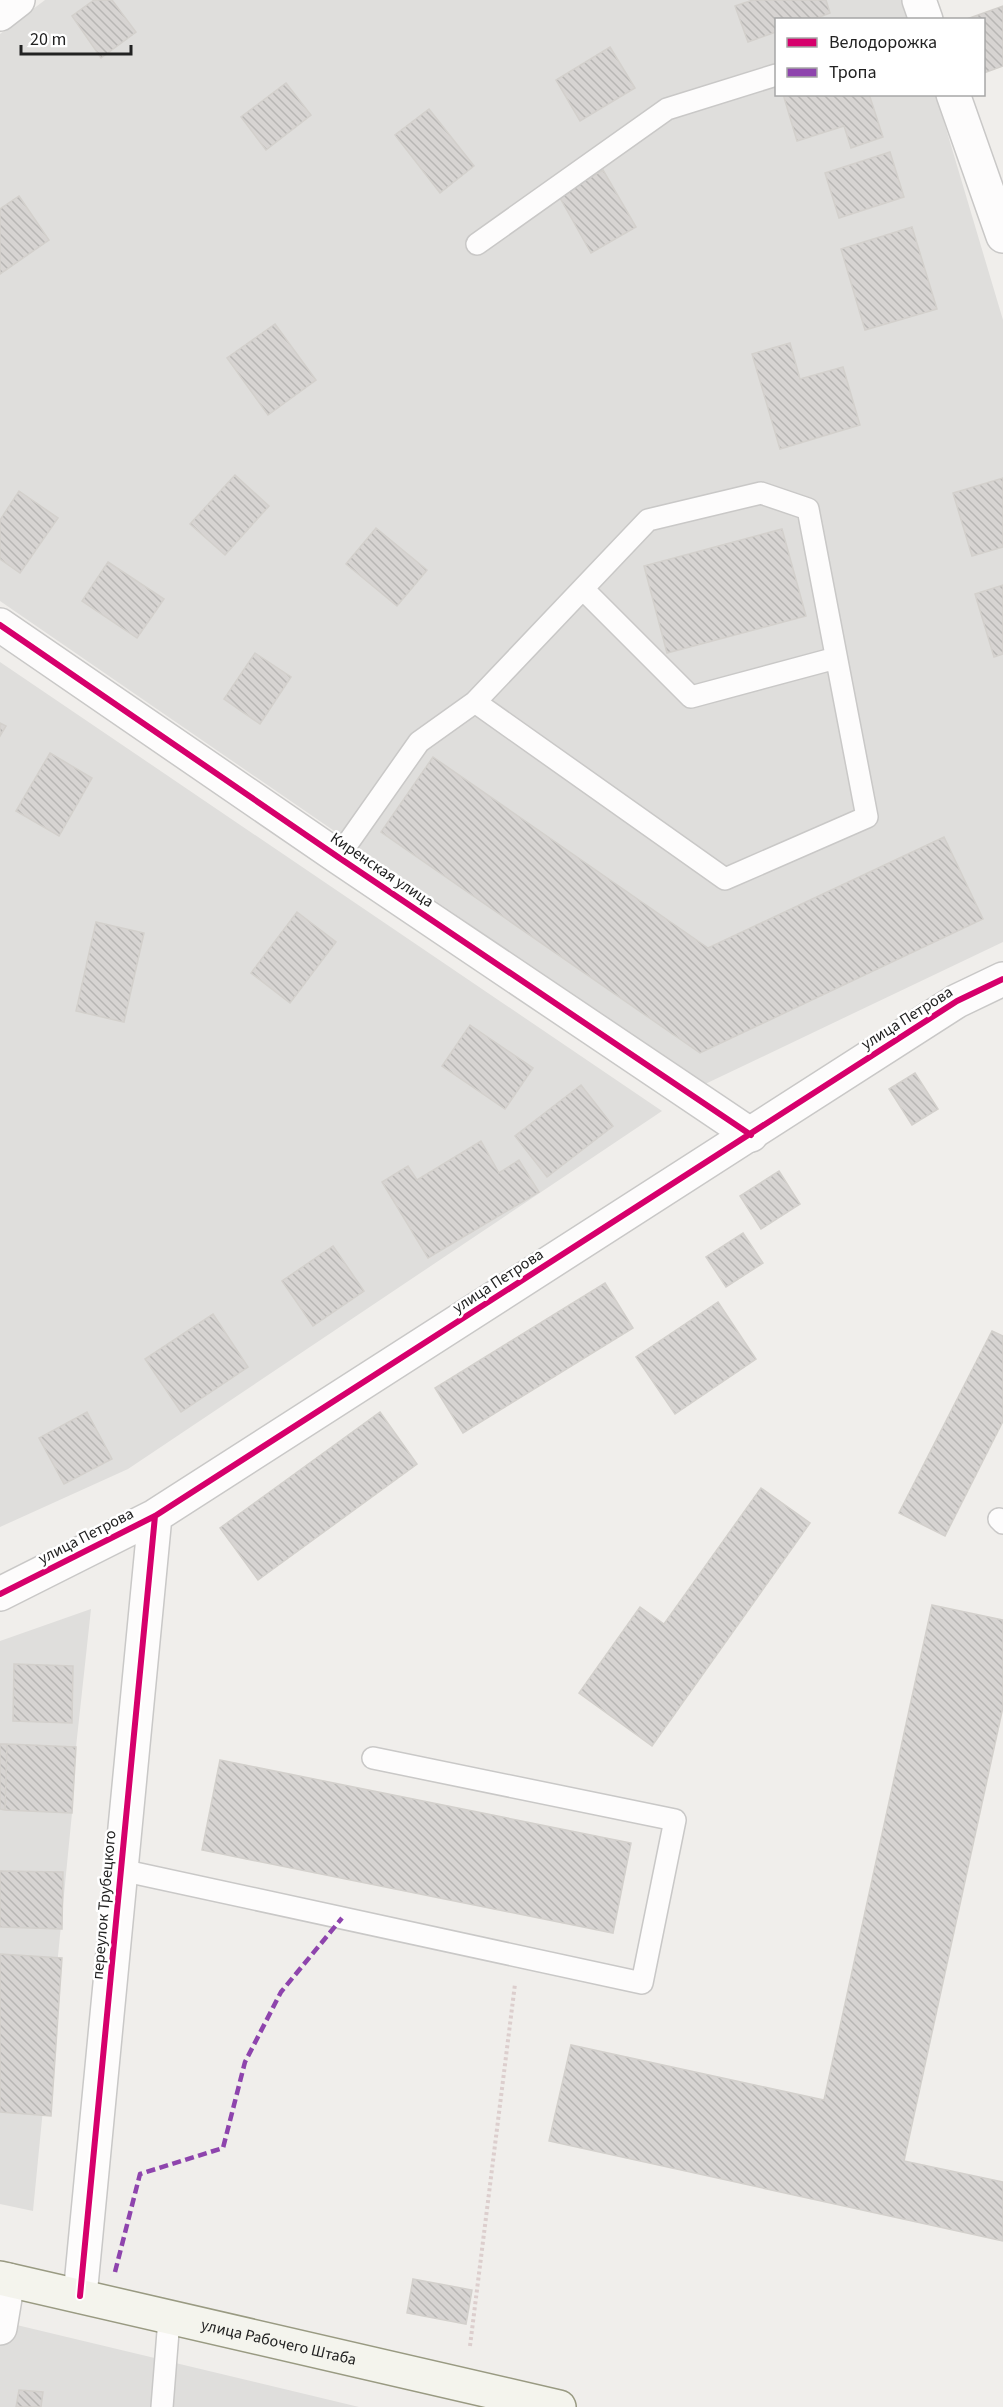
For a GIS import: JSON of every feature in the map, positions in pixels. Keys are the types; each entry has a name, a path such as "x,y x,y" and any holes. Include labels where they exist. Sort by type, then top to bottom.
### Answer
{"main road":[{"name":"улица Рабочего Штаба","path":"4,2279 545,2406"}],"street":[{"path":"0,14 18,0"},
{"path":"919,0 925,18"},
{"path":"953,96 1003,236"},
{"name":"Киренская улица","path":"0,625 338,857 751,1135"},
{"name":"улица Петрова","path":"0,1594 155,1516 957,1001 1003,979"},
{"name":"переулок Трубецкого","path":"80,2296 155,1516"},
{"path":"0,2328 4,2279"}],"lane":[{"path":"477,244 666,110 775,76"},
{"path":"338,857 419,742 475,702 648,520 761,493 808,509 867,817 725,879 475,702"},
{"path":"583,589 691,697 836,658"},
{"path":"121,1870 642,1983 675,1820 373,1758"},
{"path":"162,2407 170,2319"}],"path":[{"path":"470,2346 518,1956"}],"shaded area":[{"path":"45,0 908,0 914,18 775,18 775,96 936,96 1003,320 1003,942 703,1085 0,601 0,34"},
{"path":"0,662 662,1111 128,1469 0,1527"},
{"path":"91,1609 33,2211 0,2204 0,1641"},
{"path":"0,2321 359,2407 0,2407"}],"building":[{"path":"94,0 112,0 136,32 101,58 72,16"},
{"path":"753,0 826,0 830,13 817,18 775,18 775,32 748,42 735,6"},
{"path":"1003,6 1003,66 985,73 985,18 970,18"},
{"path":"610,47 635,88 580,121 556,80"},
{"path":"286,83 311,115 266,150 241,117"},
{"path":"784,96 870,96 883,137 851,148 844,126 797,141"},
{"path":"429,109 474,166 440,193 395,135"},
{"path":"890,152 904,197 839,218 825,173"},
{"path":"603,170 636,227 591,253 559,196"},
{"path":"19,196 49,240 0,274 0,209"},
{"path":"912,227 937,309 865,330 841,249"},
{"path":"275,324 316,380 268,415 227,358"},
{"path":"790,343 800,379 843,367 860,425 780,449 752,354"},
{"path":"235,475 269,506 225,555 190,524"},
{"path":"1003,478 1003,547 972,556 953,493"},
{"path":"19,491 58,518 20,573 0,559 0,520"},
{"path":"376,528 427,570 397,606 346,564"},
{"path":"782,529 806,616 667,653 644,566"},
{"path":"108,562 164,599 137,638 82,601"},
{"path":"1003,585 1003,654 994,657 975,594"},
{"path":"255,653 291,677 260,724 224,699"},
{"path":"0,723 6,726 0,736"},
{"path":"50,753 92,778 59,836 16,811"},
{"path":"433,757 708,948 944,837 983,919 700,1053 381,832"},
{"path":"297,912 336,942 290,1003 251,973"},
{"path":"96,922 144,933 124,1022 76,1011"},
{"path":"470,1025 533,1068 505,1109 442,1066"},
{"path":"915,1073 938,1109 912,1125 889,1089"},
{"path":"581,1085 613,1126 547,1177 515,1136"},
{"path":"481,1141 499,1173 519,1160 539,1192 428,1258 382,1182 408,1166 417,1180"},
{"path":"779,1171 800,1204 761,1229 740,1196"},
{"path":"743,1233 763,1263 726,1287 706,1257"},
{"path":"333,1246 364,1291 313,1326 282,1281"},
{"path":"605,1283 633,1328 463,1433 435,1388"},
{"path":"718,1302 756,1359 675,1414 636,1357"},
{"path":"213,1314 248,1367 181,1412 145,1359"},
{"path":"992,1331 1003,1336 1003,1421 945,1536 899,1513"},
{"path":"87,1412 112,1459 64,1484 39,1438"},
{"path":"380,1412 417,1464 258,1580 220,1528"},
{"path":"761,1488 810,1523 652,1746 579,1693 640,1607 664,1624"},
{"path":"932,1605 1003,1620 1003,1707 904,2161 1003,2182 1003,2241 549,2141 571,2045 824,2100"},
{"path":"14,1664 73,1666 72,1723 13,1721"},
{"path":"0,1744 7,1744 5,1810 0,1809"},
{"path":"7,1744 76,1747 72,1813 5,1810"},
{"path":"220,1760 631,1843 613,1933 202,1850"},
{"path":"0,1871 63,1872 62,1929 0,1927"},
{"path":"0,1954 62,1958 51,2116 0,2112"},
{"path":"413,2279 472,2290 466,2324 407,2313"},
{"path":"19,2390 43,2392 41,2407 16,2407"}],"marked path":[{"path":"115,2272 140,2174 223,2148 245,2062 281,1992 342,1918"}],"cycle path":[{"path":"0,625 338,857 751,1135"},
{"path":"0,1594 155,1516 957,1001 1003,979"},
{"path":"80,2296 155,1516"}]}
